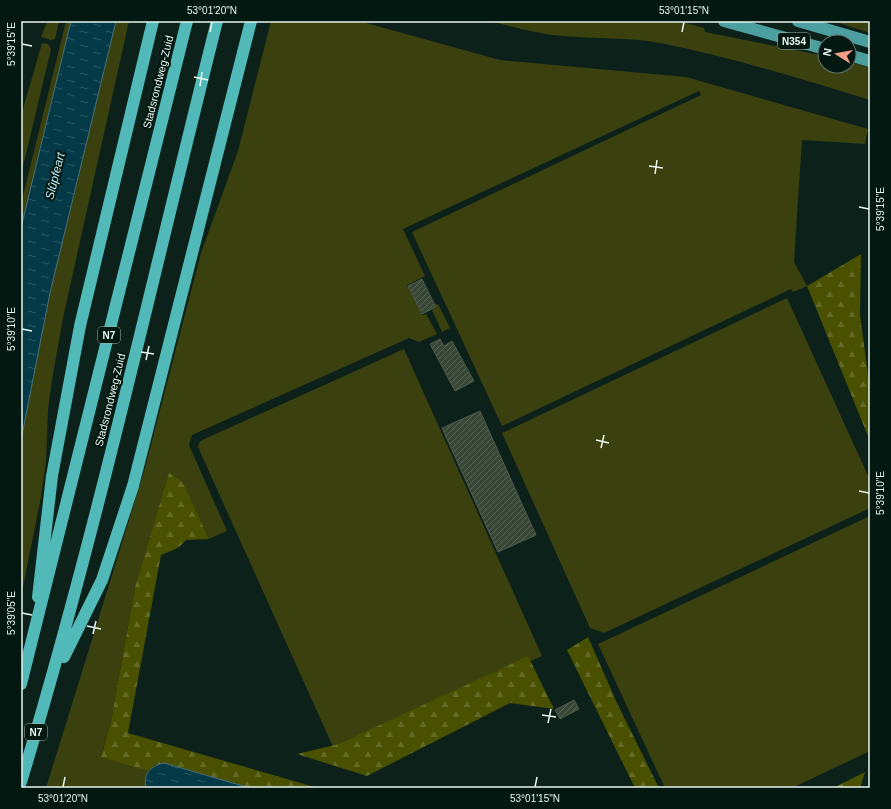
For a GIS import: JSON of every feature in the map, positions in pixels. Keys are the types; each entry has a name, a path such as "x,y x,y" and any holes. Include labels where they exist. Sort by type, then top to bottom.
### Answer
{"highway":[{"name":"N7","path":"31,649 52,476 80,326 153,21"},
{"name":"Stadsrondweg-Zuid","path":"21,684 187,21"},
{"name":"Stadsrondweg-Zuid","path":"21,782 52,681 85,554 217,21"},
{"name":"N7","path":"52,681 102,580 133,486 251,21"},
{"name":"N7","path":"243,52 258,21"}],"main road":[{"name":"N354","path":"724,21 817,47"},
{"name":"N354","path":"798,21 870,42"},
{"path":"857,57 870,61"}],"green space":[{"path":"50,21 59,21 55,39 51,40 41,37 46,24"},
{"path":"66,21 71,21 21,228 21,204"},
{"path":"116,21 129,21 63,318 48,409 46,462 41,497 21,597 21,440 50,293"},
{"path":"271,21 359,21 500,60 686,77 868,129 865,144 802,140 794,262 807,286 793,292 791,289 502,426 412,232 701,95 699,91 403,229 425,276 407,285 422,315 426,314 437,334 419,342 409,338 192,435 189,445 227,531 209,539 183,482 169,474 135,587 111,721 101,756 148,771 145,781 146,788 46,788 143,475 201,253 238,151"},
{"path":"489,21 678,21 704,28 705,32 817,54 817,74 857,74 857,64 870,67 870,100 792,76 660,43 554,35"},
{"path":"833,21 870,21 870,33"},
{"path":"42,43 48,44 51,49 21,175 21,116"},
{"path":"861,254 860,315 870,389 870,441 807,286"},
{"path":"787,298 870,480 870,508 604,633 590,628 502,433"},
{"path":"438,304 450,328 442,332 432,310 436,308 435,305"},
{"path":"404,349 542,656 334,749 198,447 200,441"},
{"path":"169,473 183,482 209,539 186,540 177,548 161,555 128,733 318,788 250,788 164,763 155,765 148,771 101,757 111,721 135,587"},
{"path":"870,516 870,751 792,788 665,788 598,644"},
{"path":"588,637 617,703 659,788 635,788 567,650"},
{"path":"528,656 554,709 510,703 367,776 297,754 339,744"},
{"path":"865,772 860,788 833,788"}],"water":[{"name":"Slûpfeart","path":"71,21 116,21 50,293 21,440 21,228"},
{"path":"164,763 250,788 146,788 145,783 149,771 155,766"}],"building":[{"path":"422,279 436,307 422,314 408,286"},
{"path":"440,339 444,346 452,341 474,381 455,391 430,344"},
{"path":"480,411 536,535 498,552 442,428"},
{"path":"574,700 579,709 560,719 555,710"}]}
